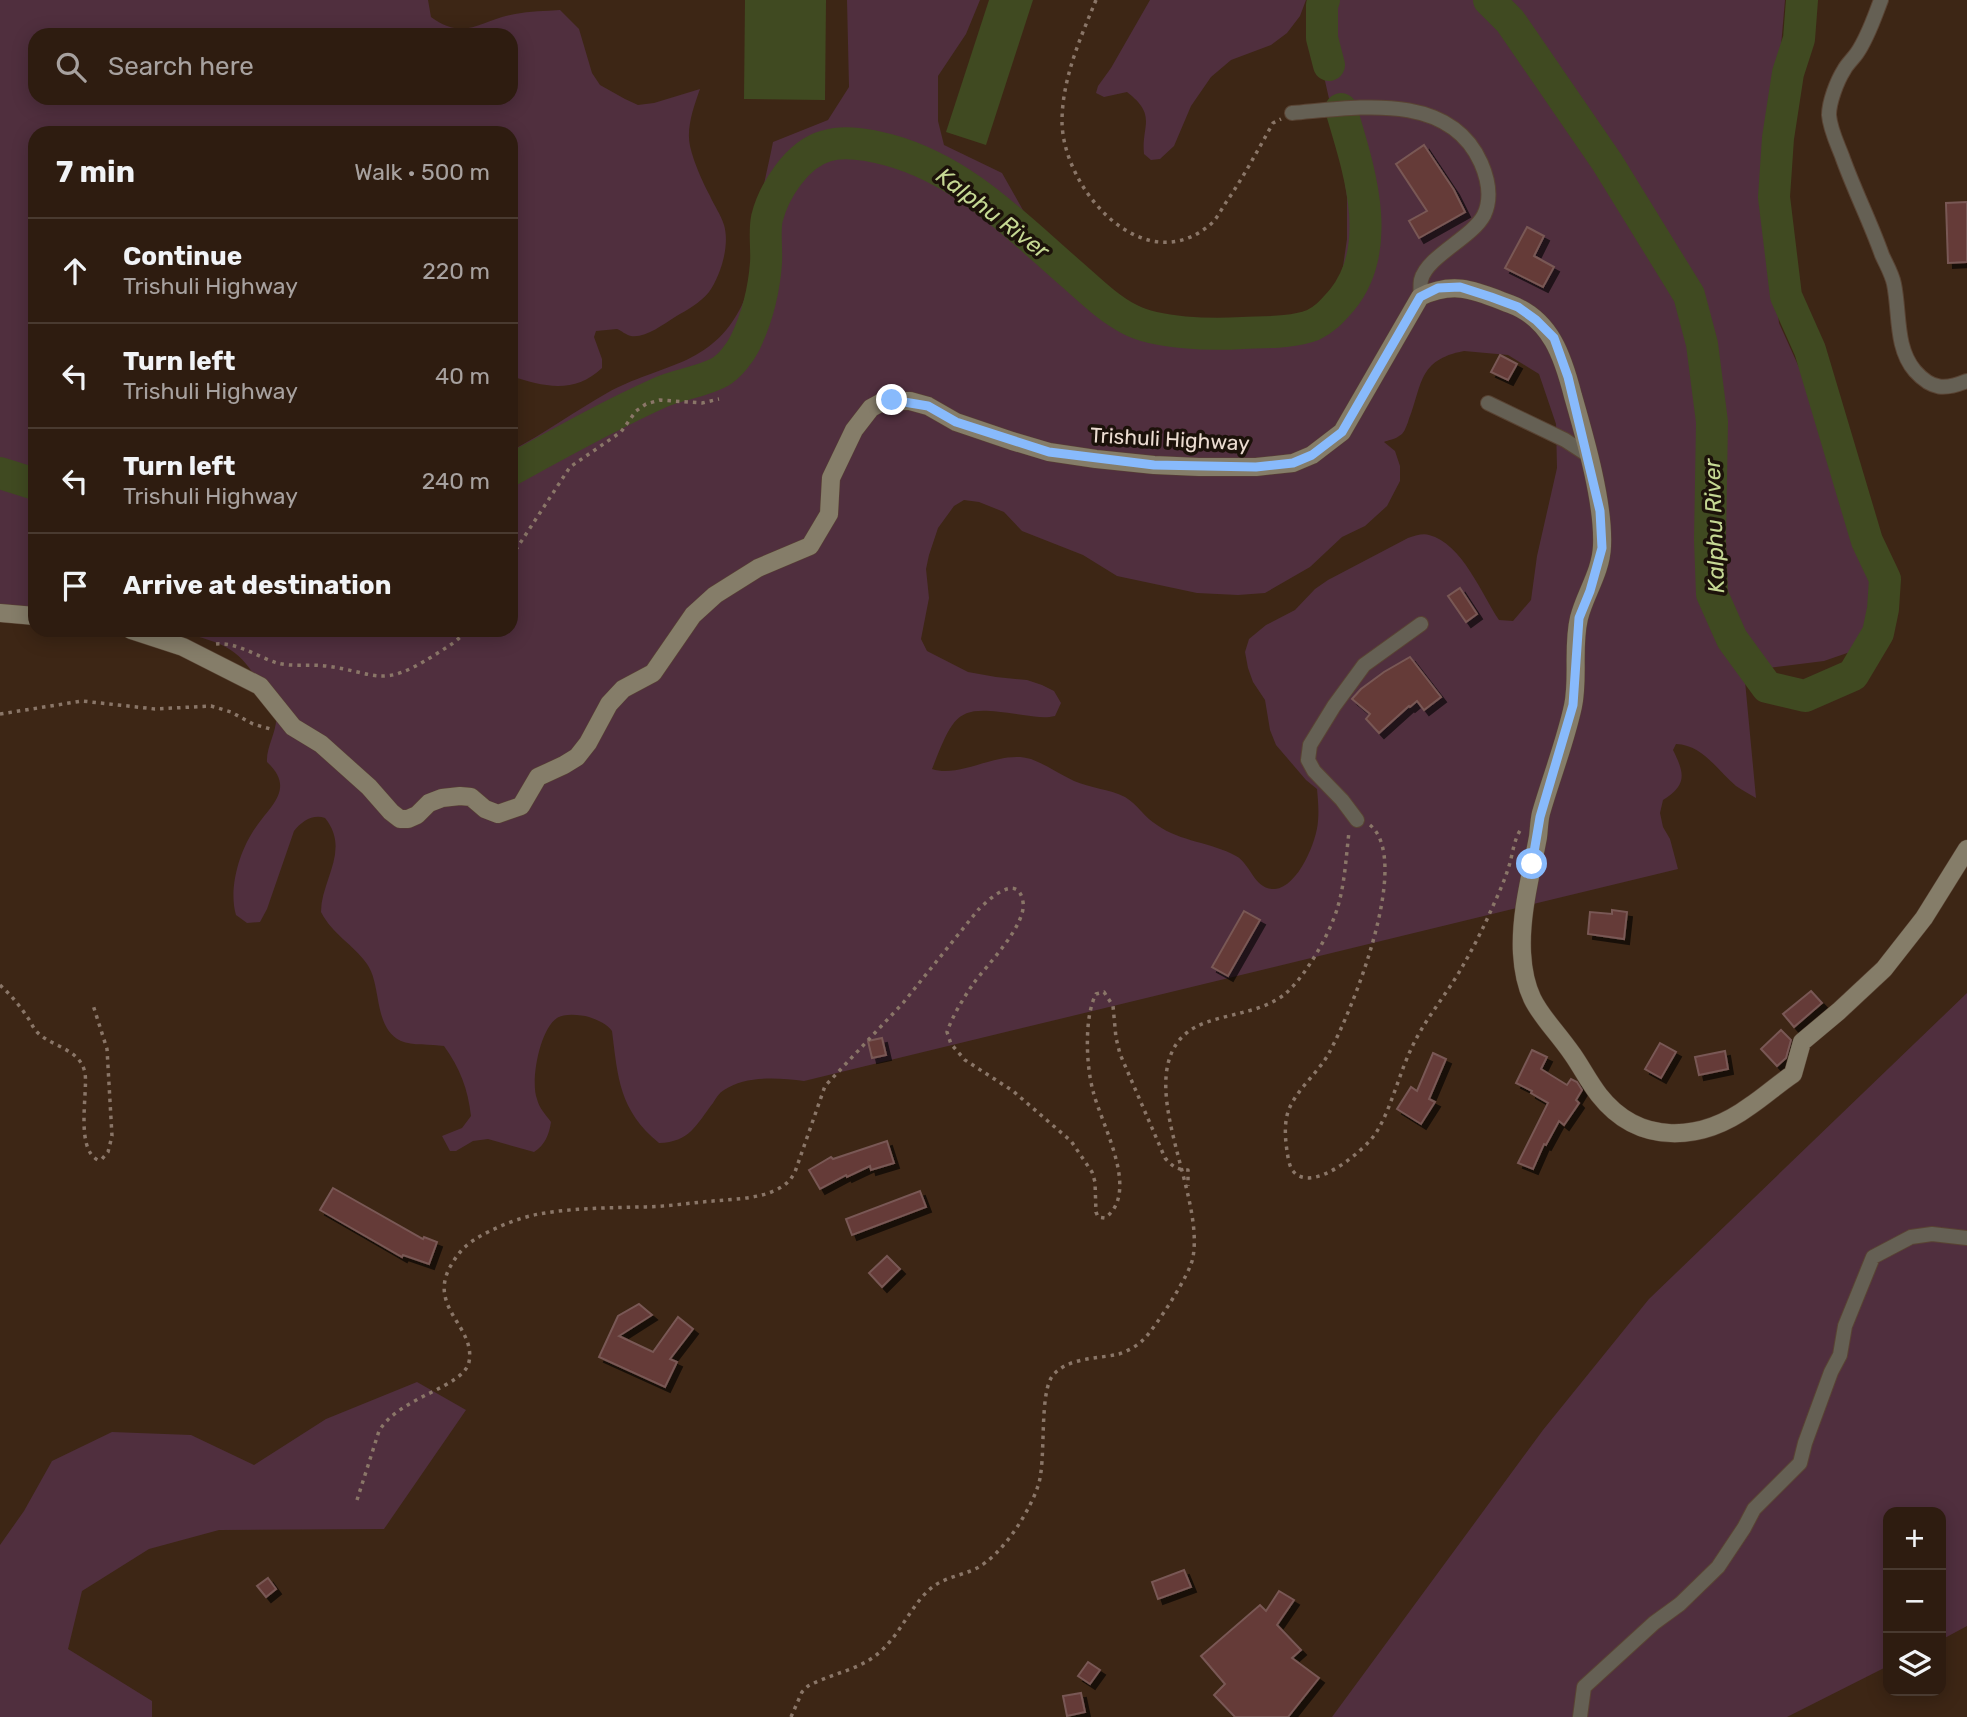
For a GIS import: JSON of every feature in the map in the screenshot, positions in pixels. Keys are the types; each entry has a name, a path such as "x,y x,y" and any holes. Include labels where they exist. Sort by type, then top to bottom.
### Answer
{"street":[{"path":"1881,0 1857,54 1844,69 1833,95 1829,114 1854,190 1894,281 1901,339 1906,357 1920,376 1937,388 1956,386 1967,381"},
{"path":"1292,113 1362,107 1421,112 1444,123 1464,138 1478,157 1488,178 1489,200 1476,225 1437,259 1421,278 1420,297 1438,288 1460,287 1518,307 1554,338 1568,377 1600,511 1602,548 1579,618 1573,705 1540,817 1526,896 1522,951 1529,995 1600,1096 1631,1124 1657,1132 1678,1135 1729,1119 1793,1074 1802,1042 1884,969 1924,918 1967,849"},
{"name":"Trishuli Highway","path":"152,637 183,647 260,686 293,727 321,744 400,819 417,815 429,803 442,798 460,796 471,797 485,809 498,814 514,810 528,798 538,777 577,757 588,743 609,704 623,689 653,673 694,615 715,595 758,568 810,546 829,514 831,478 854,430 871,408 884,401 910,401 928,406 956,422 1012,441 1049,452 1096,459 1199,467 1256,467 1293,463 1312,455 1342,432 1420,297"},
{"path":"1488,403 1566,440 1588,455"},
{"path":"0,613 28,616"},
{"path":"1357,820 1342,800 1314,772 1308,760 1310,745 1364,665 1421,624"},
{"path":"1580,1717 1584,1687 1654,1622 1681,1604 1718,1567 1740,1536 1754,1509 1800,1462 1831,1372 1840,1355 1845,1326 1873,1257 1911,1237 1932,1234 1967,1238"}],"path":[{"path":"1096,0 1068,73 1062,122 1066,155 1077,180 1111,222 1144,240 1173,241 1194,236 1213,222 1273,123 1292,113"},
{"path":"518,546 570,467 621,432 636,411 646,404 660,400 702,403 719,399"},
{"path":"213,645 226,643 280,664 327,666 372,676 390,677 409,671 459,637"},
{"path":"0,714 82,701 155,709 211,706 276,731"},
{"path":"1189,1196 1166,1091 1172,1054 1177,1043 1195,1027 1216,1018 1259,1008 1287,993 1299,978 1335,916 1344,881 1350,829 1357,820 1365,821 1373,827 1383,841 1386,855 1385,886 1371,951 1342,1026 1323,1063 1294,1100 1286,1122 1286,1143 1293,1171 1308,1178 1330,1173 1377,1132 1413,1046 1460,970 1491,912 1508,870 1517,835 1527,824 1540,817"},
{"path":"357,1500 379,1431 385,1421 407,1404 455,1381 466,1369 468,1346 448,1310 444,1293 448,1271 465,1246 494,1230 537,1214 750,1197 769,1193 786,1184 794,1172 825,1086 903,1003 978,910 995,894 1011,889 1019,893 1023,902 1022,912 1004,945 957,1009 947,1032 951,1044 965,1060 1013,1091 1071,1141 1092,1172 1096,1212 1098,1217 1105,1218 1115,1206 1121,1188 1114,1153 1089,1070 1092,1004 1099,991 1104,992 1113,1006 1115,1038 1125,1068 1165,1158 1172,1166 1188,1170 1194,1254 1187,1276 1139,1344 1120,1354 1070,1364 1050,1378 1039,1484 1024,1514 1001,1548 973,1570 944,1580 932,1588 912,1609 893,1639 870,1660 808,1686 802,1692 791,1717"},
{"path":"0,985 36,1032 69,1051 79,1061 85,1075 86,1140 91,1155 98,1160 108,1152 112,1136 107,1049 93,1005"}],"shaded area":[{"path":"0,0 428,0 431,17 454,28 28,28 28,105 518,105 518,28 468,28 515,14 560,10 579,29 592,73 600,85 638,105 700,89 691,117 689,139 698,172 726,233 725,251 717,277 709,292 697,303 648,333 631,336 617,329 596,331 594,337 602,359 602,368 581,382 559,386 518,378 518,126 28,126 28,609 0,606"},
{"path":"745,0 826,0 825,100 744,99"},
{"path":"847,0 980,0 966,34 938,76 938,121 944,145 1002,173 1028,219 1058,256 1080,274 1116,296 1151,312 1180,321 1228,323 1290,319 1316,312 1332,301 1340,287 1347,239 1347,197 1339,143 1316,41 1313,0 1785,0 1767,207 1779,323 1816,405 1874,596 1872,626 1853,651 1824,661 1768,668 1742,649 1756,798 1736,786 1702,754 1686,745 1676,744 1673,750 1682,778 1671,795 1663,800 1660,813 1678,869 804,1081 774,1079 742,1082 722,1091 691,1131 670,1142 659,1143 646,1131 628,1105 619,1078 612,1031 602,1022 589,1017 564,1015 551,1024 546,1033 536,1068 537,1099 551,1122 544,1143 534,1152 488,1139 473,1141 456,1151 450,1151 442,1136 462,1128 471,1116 468,1097 455,1062 444,1046 405,1043 392,1035 382,1016 375,983 367,964 331,927 321,912 335,853 332,830 325,818 308,819 294,831 260,922 247,923 236,915 233,893 241,857 250,836 274,803 280,788 275,771 267,762 276,714 255,677 237,654 199,637 518,637 518,447 607,393 700,353 730,326 742,305 749,284 759,211 773,142 828,120 849,87","holes":["1464,351 1508,355 1539,374 1556,424 1557,468 1537,556 1531,600 1513,621 1499,620 1461,559 1441,540 1424,534 1408,538 1328,580 1295,610 1266,625 1249,639 1245,652 1248,668 1253,682 1265,700 1270,730 1276,745 1317,789 1318,817 1314,840 1305,862 1283,886 1275,889 1262,885 1236,856 1166,831 1125,797 1074,781 1031,759 1006,758 955,770 932,769 947,733 962,715 985,711 1051,717 1055,716 1061,703 1054,691 1042,685 1027,680 968,672 927,651 921,639 929,598 926,569 938,528 954,506 964,500 979,502 1004,512 1022,531 1083,555 1117,576 1197,593 1265,593 1310,567 1342,537 1365,526 1387,506 1400,481 1400,466 1395,451 1384,442 1404,432 1424,376 1438,361"]},
{"path":"989,0 1033,0 986,145 946,132"},
{"path":"1150,0 1306,0 1300,16 1287,33 1271,45 1231,60 1211,77 1191,106 1174,146 1160,159 1151,160 1144,154 1146,121 1137,100 1127,92 1104,97 1096,93"},
{"path":"1967,993 1967,1626 1946,1637 1946,1507 1883,1507 1883,1669 1787,1717 1332,1717 1543,1430 1649,1299"},
{"path":"417,1382 466,1410 384,1529 219,1530 149,1549 82,1591 68,1649 152,1701 152,1717 0,1717 0,1545 24,1511 52,1461 112,1432 191,1435 254,1465 326,1419"}],"building":[{"path":"1424,145 1454,190 1465,212 1419,238 1409,221 1427,211 1396,164"},
{"path":"1967,202 1967,262 1948,263 1946,203"},
{"path":"1527,227 1544,236 1534,256 1554,267 1543,287 1505,268"},
{"path":"1500,355 1517,364 1508,380 1491,372"},
{"path":"1460,588 1477,614 1466,622 1448,596"},
{"path":"1410,657 1441,697 1424,710 1417,701 1379,733 1366,719 1370,714 1352,699 1384,672"},
{"path":"1612,910 1627,912 1624,939 1588,934 1590,912 1612,914"},
{"path":"1244,911 1260,920 1228,976 1212,967"},
{"path":"1811,991 1822,1003 1794,1027 1783,1014"},
{"path":"1781,1030 1791,1040 1786,1058 1777,1066 1761,1049"},
{"path":"882,1038 886,1055 872,1058 868,1041"},
{"path":"1660,1043 1676,1052 1661,1078 1645,1069"},
{"path":"1532,1050 1547,1057 1541,1069 1567,1085 1571,1079 1577,1082 1582,1090 1576,1100 1579,1103 1564,1125 1559,1121 1546,1145 1544,1144 1533,1169 1518,1163 1548,1103 1516,1083"},
{"path":"1725,1051 1728,1069 1699,1075 1695,1057"},
{"path":"1433,1053 1446,1059 1429,1099 1435,1102 1421,1124 1397,1109 1411,1087 1417,1091"},
{"path":"887,1141 894,1163 871,1170 870,1166 820,1189 809,1170 831,1157 833,1159"},
{"path":"333,1188 423,1239 424,1237 437,1242 429,1264 403,1255 402,1257 320,1210"},
{"path":"920,1191 926,1207 852,1235 846,1219"},
{"path":"887,1256 900,1269 882,1287 869,1273"},
{"path":"639,1304 652,1315 619,1336 653,1352 678,1317 693,1329 670,1359 677,1362 665,1387 599,1357 618,1316"},
{"path":"1184,1570 1191,1587 1158,1599 1152,1582"},
{"path":"268,1578 276,1589 266,1597 257,1586"},
{"path":"1279,1591 1294,1600 1277,1625 1301,1650 1292,1658 1319,1678 1288,1717 1235,1717 1214,1695 1225,1684 1201,1656 1260,1605 1266,1611"},
{"path":"1088,1662 1100,1670 1090,1684 1078,1676"},
{"path":"1081,1693 1085,1712 1067,1716 1063,1696"}],"waterway":[{"name":"Kalphu River","path":"1324,0 1322,38 1329,65"},
{"name":"Kalphu River","path":"1489,0 1510,21 1607,162 1689,295 1702,344 1712,422 1712,594 1732,639 1767,687 1805,696 1853,675 1878,633 1885,579 1867,541 1810,350 1786,296 1774,197 1778,138 1788,73 1799,39 1802,0"},
{"name":"Kalphu River","path":"518,466 621,411 667,390 713,375 731,363 745,343 759,304 766,263 766,223 775,196 796,165 815,150 834,144 882,148 915,159 963,184 1006,217 1105,303 1141,324 1169,331 1216,334 1278,332 1313,325 1326,317 1342,300 1355,279 1363,256 1366,231 1364,206 1355,156 1341,109"},
{"name":"Kalphu River","path":"0,473 28,482"}],"route":[{"path":"892,400 928,406 956,422 1049,452 1154,465 1256,467 1293,463 1312,455 1342,432 1420,297 1438,288 1460,287 1518,307 1536,320 1554,338 1568,377 1600,511 1602,548 1579,618 1573,705 1540,817 1532,864"}]}
